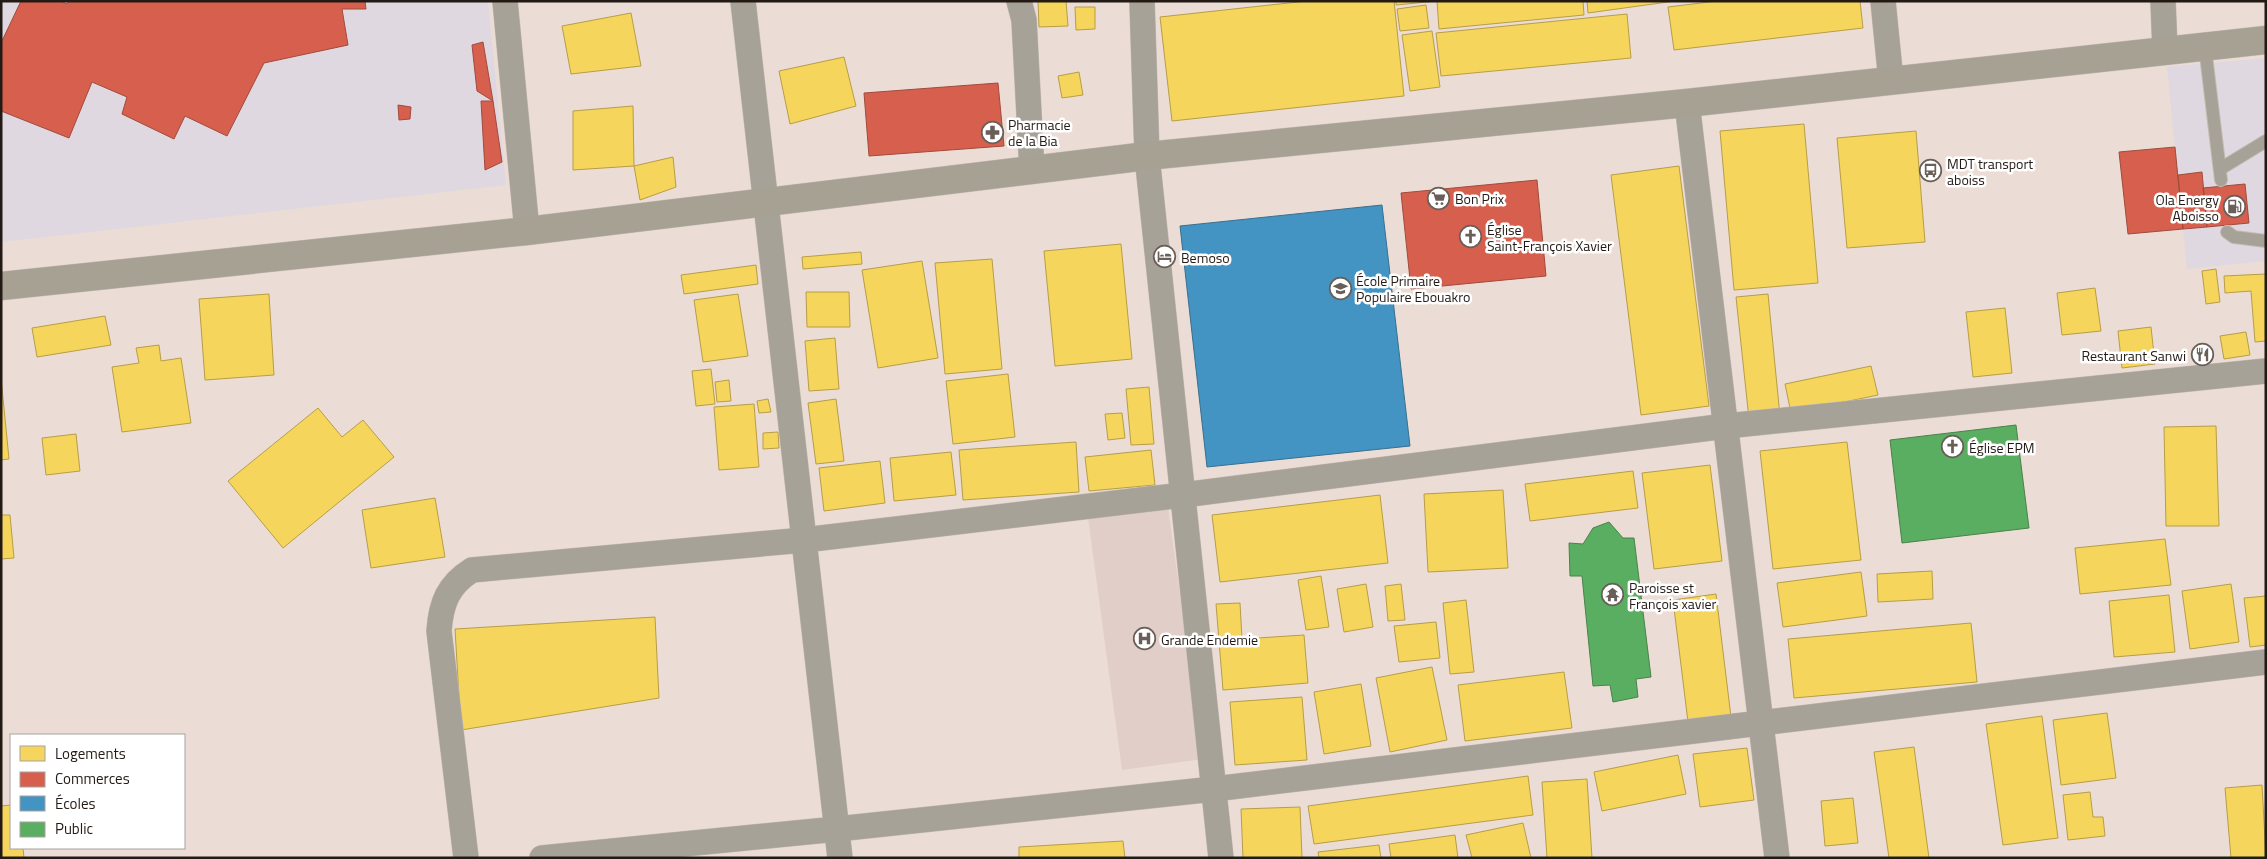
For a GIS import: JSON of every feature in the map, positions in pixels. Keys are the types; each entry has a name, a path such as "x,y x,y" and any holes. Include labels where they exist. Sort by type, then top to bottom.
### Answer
{"main road":[{"path":"1,286 527,231 1147,156 1687,103 2266,40"}],"street":[{"path":"505,1 527,231"},
{"path":"743,1 840,858"},
{"path":"1019,1 1024,20 1032,170"},
{"path":"1142,1 1147,156 1221,858"},
{"path":"1883,1 1891,81"},
{"path":"2163,1 2165,51"},
{"path":"1687,103 1777,858"},
{"path":"466,858 439,631 440,614 446,596 459,578 472,570 804,540 1183,495 1726,426 2266,372"},
{"path":"542,858 1214,789 2266,662"}],"lane":[{"path":"2204,47 2220,174 2266,141"},
{"path":"2228,232 2234,237 2266,240"}],"shaded area":[{"path":"1,1 488,1 506,185 1,242"},
{"path":"2266,58 2266,261 2187,269 2167,67"},
{"name":"Grande Endemie","path":"1168,507 1203,759 1122,770 1088,518"}],"building: Logements":[{"path":"1038,1 1066,1 1068,26 1039,27"},
{"path":"1307,1 1394,1 1404,96 1172,121 1160,17"},
{"path":"1396,1 1437,1 1396,5"},
{"path":"1437,1 1583,1 1584,15 1439,29"},
{"path":"1587,1 1675,1 1588,13"},
{"path":"1717,1 1860,1 1863,28 1674,50 1668,7"},
{"path":"1426,5 1429,28 1400,31 1397,9"},
{"path":"1075,7 1095,7 1095,29 1076,30"},
{"path":"631,13 641,66 571,74 562,26"},
{"path":"1627,14 1631,58 1441,76 1436,33"},
{"path":"1432,31 1440,87 1410,91 1402,35"},
{"path":"844,57 856,106 790,124 779,71"},
{"path":"1079,72 1083,95 1062,98 1058,76"},
{"path":"633,106 634,166 573,170 573,111"},
{"path":"1804,124 1818,283 1734,290 1720,131"},
{"path":"1916,131 1925,242 1847,248 1837,138"},
{"path":"673,157 676,187 640,200 634,166"},
{"path":"1679,166 1709,406 1641,415 1611,175"},
{"path":"1121,244 1132,359 1055,366 1044,251"},
{"path":"861,252 862,264 803,269 802,257"},
{"path":"992,259 1002,369 945,374 935,263"},
{"path":"922,261 938,358 878,368 862,270"},
{"path":"756,265 758,284 684,294 681,275"},
{"path":"2216,269 2220,302 2206,304 2202,271"},
{"path":"2266,274 2266,341 2255,342 2251,291 2225,293 2224,276"},
{"path":"2095,288 2101,331 2062,335 2057,293"},
{"path":"806,292 849,292 850,327 807,327"},
{"path":"269,294 274,375 205,380 199,299"},
{"path":"738,294 748,356 703,362 694,300"},
{"path":"1768,294 1780,416 1749,419 1736,297"},
{"path":"2005,308 2012,373 1973,377 1966,312"},
{"path":"105,316 111,345 37,357 32,328"},
{"path":"2151,327 2155,364 2122,368 2118,331"},
{"path":"2246,332 2250,355 2224,359 2220,336"},
{"path":"835,338 839,389 809,391 805,341"},
{"path":"159,345 161,361 181,358 191,423 122,432 112,367 139,363 136,348"},
{"path":"1871,366 1878,395 1791,413 1785,384"},
{"path":"711,369 715,404 696,406 692,371"},
{"path":"1008,374 1015,437 953,444 946,381"},
{"path":"1,378 9,459 1,460"},
{"path":"729,380 731,401 717,402 715,382"},
{"path":"1149,387 1154,444 1131,445 1126,389"},
{"path":"768,399 771,412 759,413 757,401"},
{"path":"836,399 844,461 816,464 808,403"},
{"path":"754,404 759,467 719,470 714,407"},
{"path":"318,408 342,437 363,420 394,457 283,548 228,481"},
{"path":"1122,413 1125,438 1108,440 1105,414"},
{"path":"2216,426 2219,526 2166,526 2164,427"},
{"path":"778,432 779,448 763,449 763,433"},
{"path":"76,434 80,471 46,475 42,438"},
{"path":"1076,442 1079,492 963,500 959,450"},
{"path":"1847,442 1861,560 1773,569 1760,451"},
{"path":"1151,450 1155,485 1089,491 1085,457"},
{"path":"951,452 956,495 894,501 890,458"},
{"path":"880,461 885,503 824,511 819,468"},
{"path":"1710,465 1722,561 1654,569 1642,473"},
{"path":"1633,471 1638,508 1530,521 1525,484"},
{"path":"1503,490 1508,568 1428,572 1424,494"},
{"path":"1380,495 1388,563 1220,582 1212,515"},
{"path":"435,498 445,557 371,568 362,510"},
{"path":"1,515 10,515 14,558 1,559"},
{"path":"2165,539 2171,585 2080,594 2075,548"},
{"path":"1932,571 1933,599 1878,602 1877,574"},
{"path":"1861,572 1867,616 1783,627 1777,583"},
{"path":"1321,576 1329,627 1306,630 1298,580"},
{"path":"1366,584 1373,627 1344,632 1337,589"},
{"path":"1401,584 1405,620 1388,621 1385,586"},
{"path":"2231,584 2239,642 2190,649 2182,591"},
{"path":"1716,594 1731,717 1688,722 1673,600"},
{"path":"2169,595 2175,652 2114,657 2109,601"},
{"path":"2266,596 2266,645 2250,647 2244,598"},
{"path":"1466,600 1474,672 1450,674 1443,603"},
{"path":"1240,603 1242,639 1304,635 1308,683 1223,690 1216,604"},
{"path":"655,617 659,698 461,730 455,629"},
{"path":"1436,622 1440,658 1399,662 1394,626"},
{"path":"1971,623 1977,682 1794,698 1788,639"},
{"path":"1432,667 1447,740 1390,752 1376,678"},
{"path":"1564,672 1572,728 1465,741 1458,685"},
{"path":"1361,684 1371,746 1324,754 1314,692"},
{"path":"1302,697 1307,760 1235,765 1230,702"},
{"path":"2107,713 2116,778 2061,785 2053,720"},
{"path":"2042,716 2058,838 2003,845 1986,724"},
{"path":"1914,747 1929,858 1889,858 1874,752"},
{"path":"1747,748 1754,800 1700,807 1693,754"},
{"path":"1678,755 1686,794 1602,811 1594,772"},
{"path":"1528,776 1533,815 1314,844 1308,806"},
{"path":"1587,779 1592,858 1547,858 1542,782"},
{"path":"2262,785 2266,858 2231,858 2225,788"},
{"path":"2090,792 2093,817 2103,817 2105,836 2068,840 2063,795"},
{"path":"1853,798 1858,843 1825,846 1821,801"},
{"path":"10,805 10,849 23,849 24,858 1,858 1,806"},
{"path":"1300,807 1302,858 1243,858 1241,809"},
{"path":"1523,823 1531,858 1472,858 1466,835"},
{"path":"1455,835 1458,858 1391,858 1389,844"},
{"path":"1123,841 1125,858 1019,858 1019,847"},
{"path":"1379,845 1381,858 1319,858 1318,852"}],"building: Commerces":[{"path":"21,1 61,1 67,4 69,1 365,1 366,9 342,9 348,45 264,63 227,136 185,116 174,139 122,114 127,97 92,82 69,138 1,111 1,43"},
{"path":"483,42 493,101 477,91 472,45"},
{"path":"998,83 1004,146 869,156 864,93"},
{"path":"481,101 493,101 502,162 485,170"},
{"path":"398,105 411,107 410,119 399,120"},
{"path":"2175,147 2183,229 2128,234 2119,152"},
{"path":"2202,172 2207,227 2183,229 2178,175"},
{"path":"1537,180 1546,276 1411,289 1401,193"},
{"path":"2245,184 2249,223 2207,227 2203,188"}],"building: Écoles":[{"path":"1382,205 1410,446 1207,467 1180,226"}],"building: Public":[{"path":"2016,425 2029,528 1902,543 1890,440"},
{"path":"1609,522 1623,538 1634,538 1651,677 1636,679 1638,697 1613,702 1610,685 1593,686 1582,576 1570,576 1569,543 1583,544 1593,528"}],"place":[{"name":"Pharmacie de la Bia","path":"992,132"},
{"name":"MDT transport aboiss","path":"1931,171"},
{"name":"Bon Prix","path":"1439,198"},
{"name":"Ola Energy Aboisso","path":"2235,207"},
{"name":"Église Saint-François Xavier","path":"1471,237"},
{"name":"Bemoso","path":"1165,257"},
{"name":"École Primaire Populaire Ebouakro","path":"1340,288"},
{"name":"Restaurant Sanwi","path":"2202,355"},
{"name":"Église EPM","path":"1953,447"},
{"name":"Paroisse st François xavier","path":"1613,595"},
{"name":"Grande Endemie","path":"1145,639"}]}
